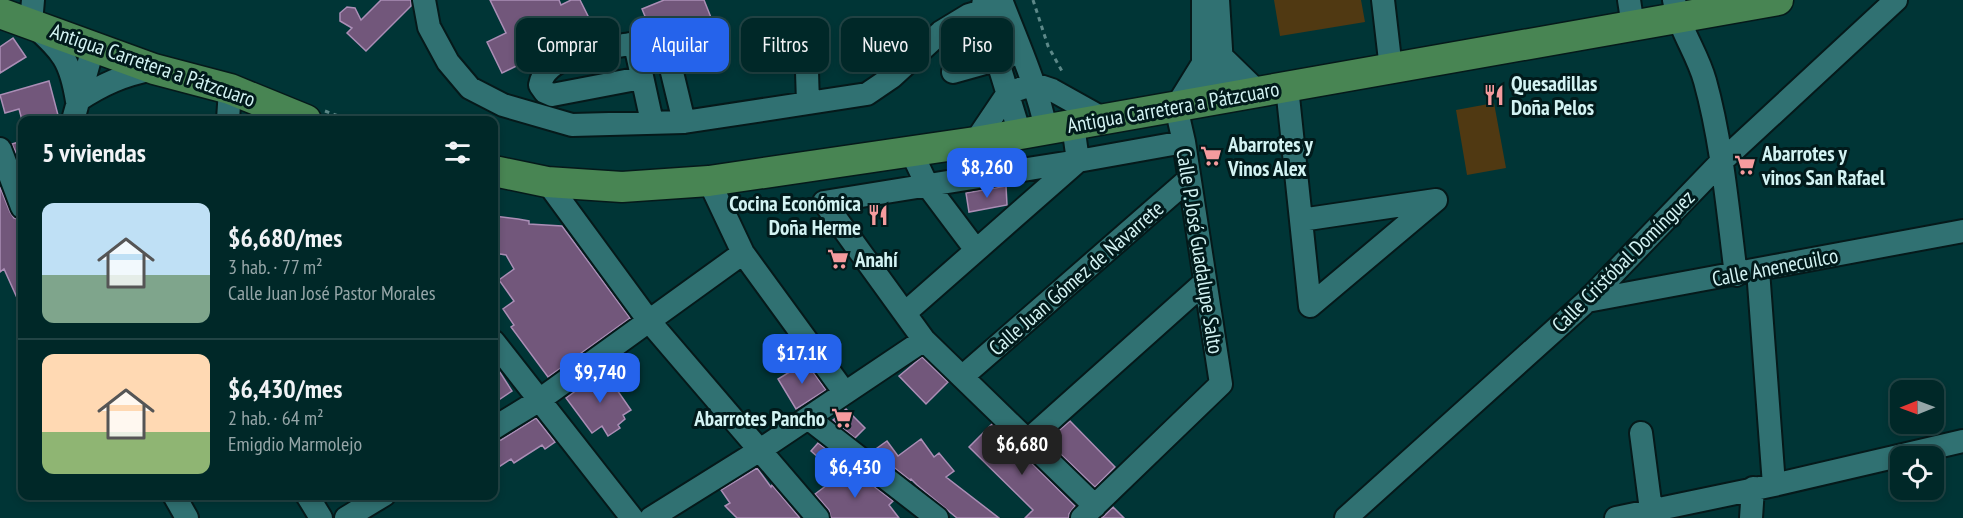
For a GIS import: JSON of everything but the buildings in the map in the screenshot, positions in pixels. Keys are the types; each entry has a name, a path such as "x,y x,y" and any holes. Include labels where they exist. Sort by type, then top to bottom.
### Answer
{"main road":[{"name":"Antigua Carretera a Pátzcuaro","path":"498,172 547,182 622,187 709,181 975,141 1391,69 1653,11 1778,0"},
{"name":"Antigua Carretera a Pátzcuaro","path":"0,13 32,12 93,48 154,69 230,89 296,116"}],"street":[{"path":"424,0 429,27 448,62 470,88 503,105 572,125 684,122 867,94 892,77 941,32 991,4 1022,53 1034,84 1046,129"},
{"path":"1203,0 1212,60 1258,92"},
{"path":"1201,102 1212,60 1218,0"},
{"path":"1383,0 1391,69"},
{"name":"Calle Cristóbal Domínguez","path":"1346,518 1587,301 1721,162 1896,0"},
{"path":"1653,11 1705,80 1721,162 1736,275"},
{"path":"32,12 66,60 72,74 75,111"},
{"path":"75,111 93,48"},
{"path":"1013,56 1022,53"},
{"name":"Calle P. José Guadalupe Salto","path":"1088,512 1221,384 1184,142 1201,102 1212,60"},
{"path":"75,111 103,84 117,78 154,69"},
{"path":"672,72 684,122"},
{"path":"807,72 808,104"},
{"path":"1001,72 1008,93 1078,161"},
{"path":"641,78 652,122"},
{"path":"975,141 1008,93 1034,84 1052,90 1104,119"},
{"path":"1287,87 1310,306 1436,200 1301,220"},
{"path":"228,116 230,89"},
{"path":"824,202 1184,142"},
{"path":"0,149 18,196"},
{"path":"911,151 927,185 976,250"},
{"path":"905,313 1078,161"},
{"path":"823,164 824,202 924,340 1028,441 1088,512"},
{"name":"Calle Juan Gómez de Navarrete","path":"962,377 1189,178"},
{"path":"709,181 742,253 845,393"},
{"path":"547,182 649,321 818,518"},
{"name":"Calle Anenecuilco","path":"1587,301 1963,231"},
{"path":"498,426 538,401 742,253"},
{"path":"1751,518 1763,486 1758,270"},
{"path":"1028,441 1205,282"},
{"path":"651,518 760,450 924,340"},
{"path":"498,347 632,518"},
{"path":"808,418 937,518"},
{"path":"1641,433 1651,510"},
{"path":"1616,518 1963,441"},
{"path":"177,500 187,518"},
{"path":"310,500 321,518"},
{"path":"346,518 376,500"}],"path":[{"path":"1033,0 1048,46 1066,76"}],"shaded area":[{"path":"1274,0 1361,0 1365,22 1280,36"},
{"path":"1494,103 1506,168 1467,175 1456,110"}],"place":[{"name":"Quesadillas Doña Pelos","path":"1494,95"},
{"name":"Abarrotes y Vinos Alex","path":"1211,156"},
{"name":"Abarrotes y vinos San Rafael","path":"1745,165"},
{"name":"Cocina Económica Doña Herme","path":"878,215"},
{"name":"Anahí","path":"838,259"},
{"name":"Abarrotes Pancho","path":"842,418"}]}
